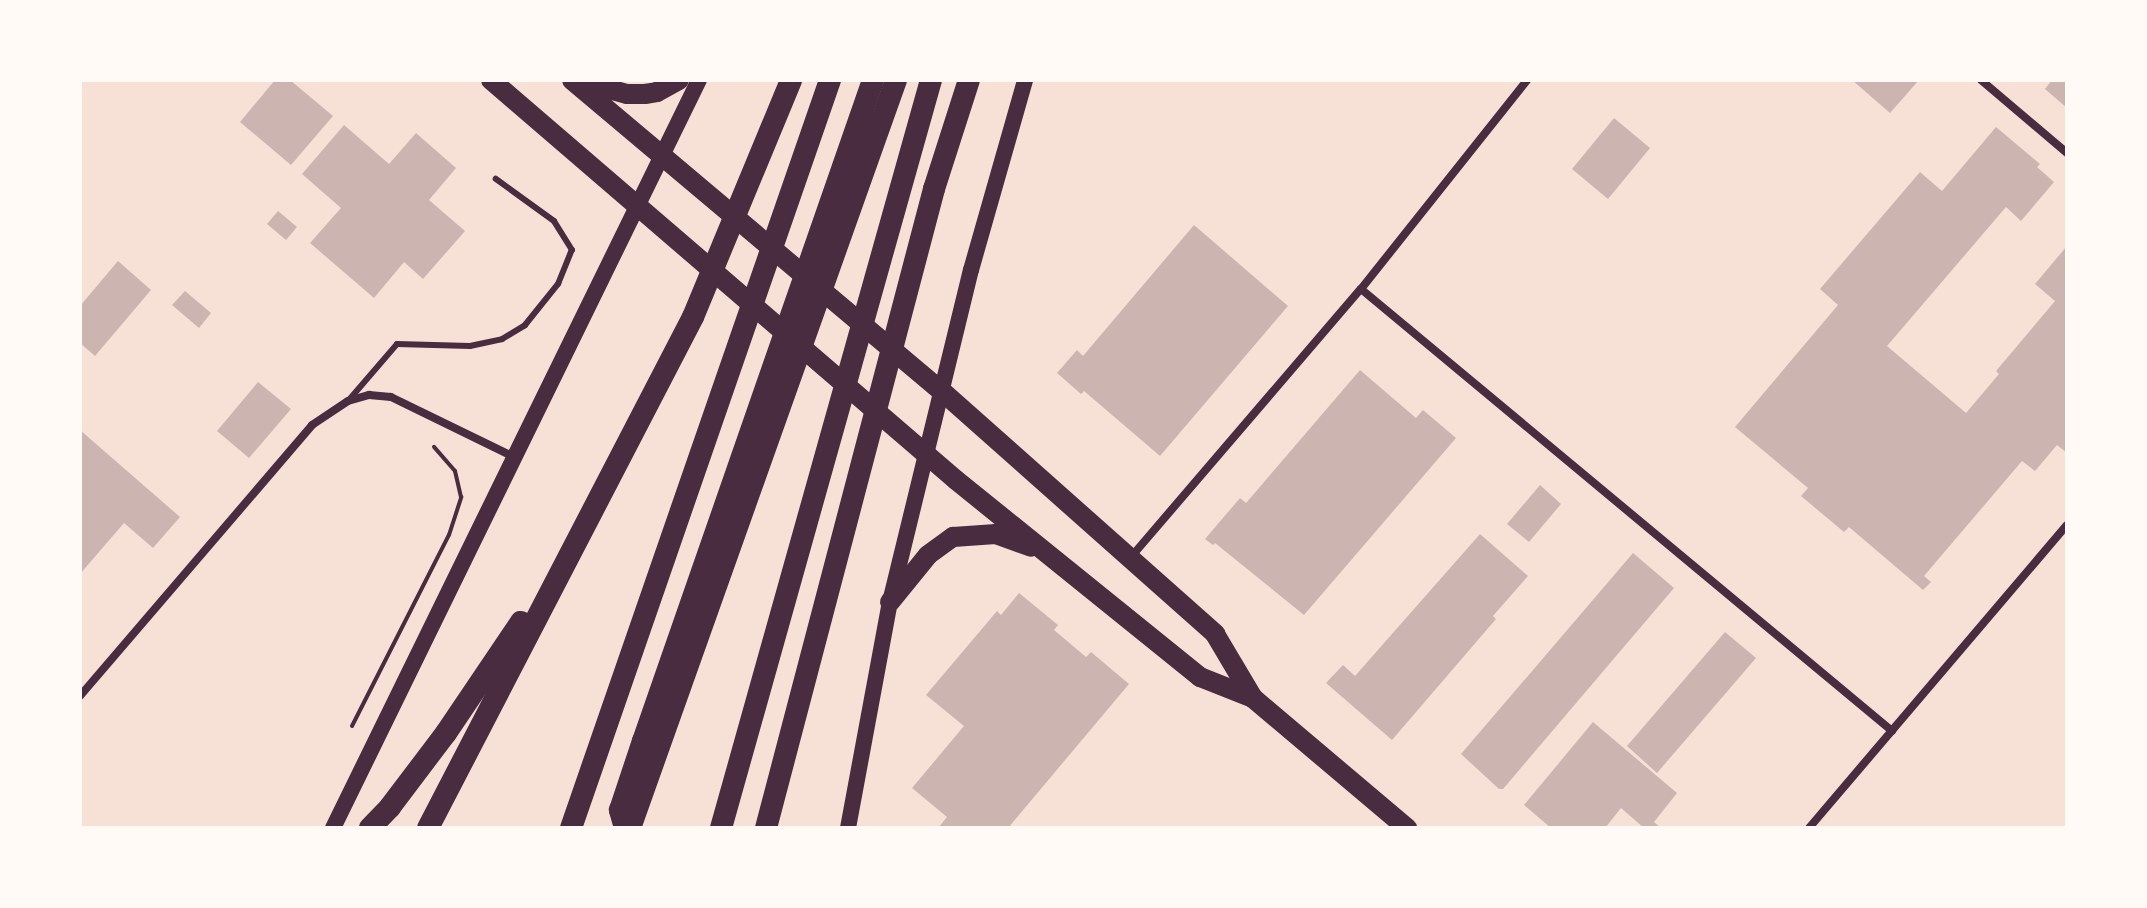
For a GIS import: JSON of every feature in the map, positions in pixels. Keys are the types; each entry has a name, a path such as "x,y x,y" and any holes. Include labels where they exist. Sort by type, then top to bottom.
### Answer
{"highway":[{"path":"428,828 565,558 693,317 791,80"},
{"path":"571,828 687,502 830,80"},
{"path":"628,828 620,810 873,80"},
{"path":"628,828 896,80"},
{"path":"721,828 931,80"},
{"path":"766,828 934,189 969,80"},
{"path":"370,828 390,807 446,733 565,558"}],"main road":[{"path":"491,80 927,456 1200,677 1253,698 1407,828"},
{"path":"575,80 627,94 645,94 657,92 679,80"},
{"path":"575,80 944,393 1215,634 1253,698"},
{"path":"333,828 517,458 699,80"},
{"path":"848,828 890,602 944,393 971,270 1025,80"},
{"path":"890,602 928,555 953,537 996,534 1046,553"}],"street":[{"path":"1131,558 1361,289 1527,80"},
{"path":"1981,80 2067,153"},
{"path":"1361,289 1892,731"},
{"path":"80,696 312,425 348,401 369,395 391,397 517,458"},
{"path":"1809,828 2067,525"}],"lane":[{"path":"348,401 397,344 470,346 502,339 525,325 558,284 572,250 554,221 496,179"}],"path":[{"path":"352,726 449,535 461,497 455,471 434,447"}],"building":[{"path":"275,80 290,80 333,116 291,165 240,122"},
{"path":"1852,80 1919,80 1890,113"},
{"path":"2052,80 2067,80 2067,108 2045,89"},
{"path":"1614,118 1650,148 1608,199 1572,169"},
{"path":"344,125 389,164 416,133 456,168 429,200 465,231 423,279 404,262 374,298 310,243 341,208 302,174"},
{"path":"1996,127 2040,164 2037,167 2054,182 2021,221 2006,207 1887,346 1966,413 1999,374 1996,371 2055,301 2035,284 2067,246 2067,453 2057,445 2035,471 2022,461 1924,576 1931,582 1923,590 1849,527 1844,532 1801,496 1808,488 1735,427 1838,305 1820,289 1920,172 1942,191"},
{"path":"278,211 297,227 286,240 267,224"},
{"path":"1194,225 1288,306 1160,456 1084,391 1081,394 1057,373 1077,350 1083,356"},
{"path":"118,261 151,290 95,356 80,343 80,306"},
{"path":"185,291 211,313 199,328 172,305"},
{"path":"1360,370 1416,418 1423,410 1456,438 1304,615 1215,543 1213,545 1205,539 1240,498 1246,503"},
{"path":"258,382 291,409 249,458 217,431"},
{"path":"80,430 180,517 153,548 124,523 80,574"},
{"path":"1540,485 1561,504 1529,542 1507,524"},
{"path":"1480,534 1528,576 1493,616 1496,619 1392,740 1326,683 1343,665 1355,676"},
{"path":"1633,553 1674,588 1503,789 1499,789 1461,754"},
{"path":"1019,593 1058,625 1054,630 1086,657 1091,652 1129,684 1008,828 938,828 947,817 912,788 964,726 926,695 997,611 1001,615"},
{"path":"1725,632 1756,658 1657,773 1627,746"},
{"path":"1593,722 1677,793 1654,822 1661,828 1644,828 1621,808 1605,828 1551,828 1524,805"}]}
